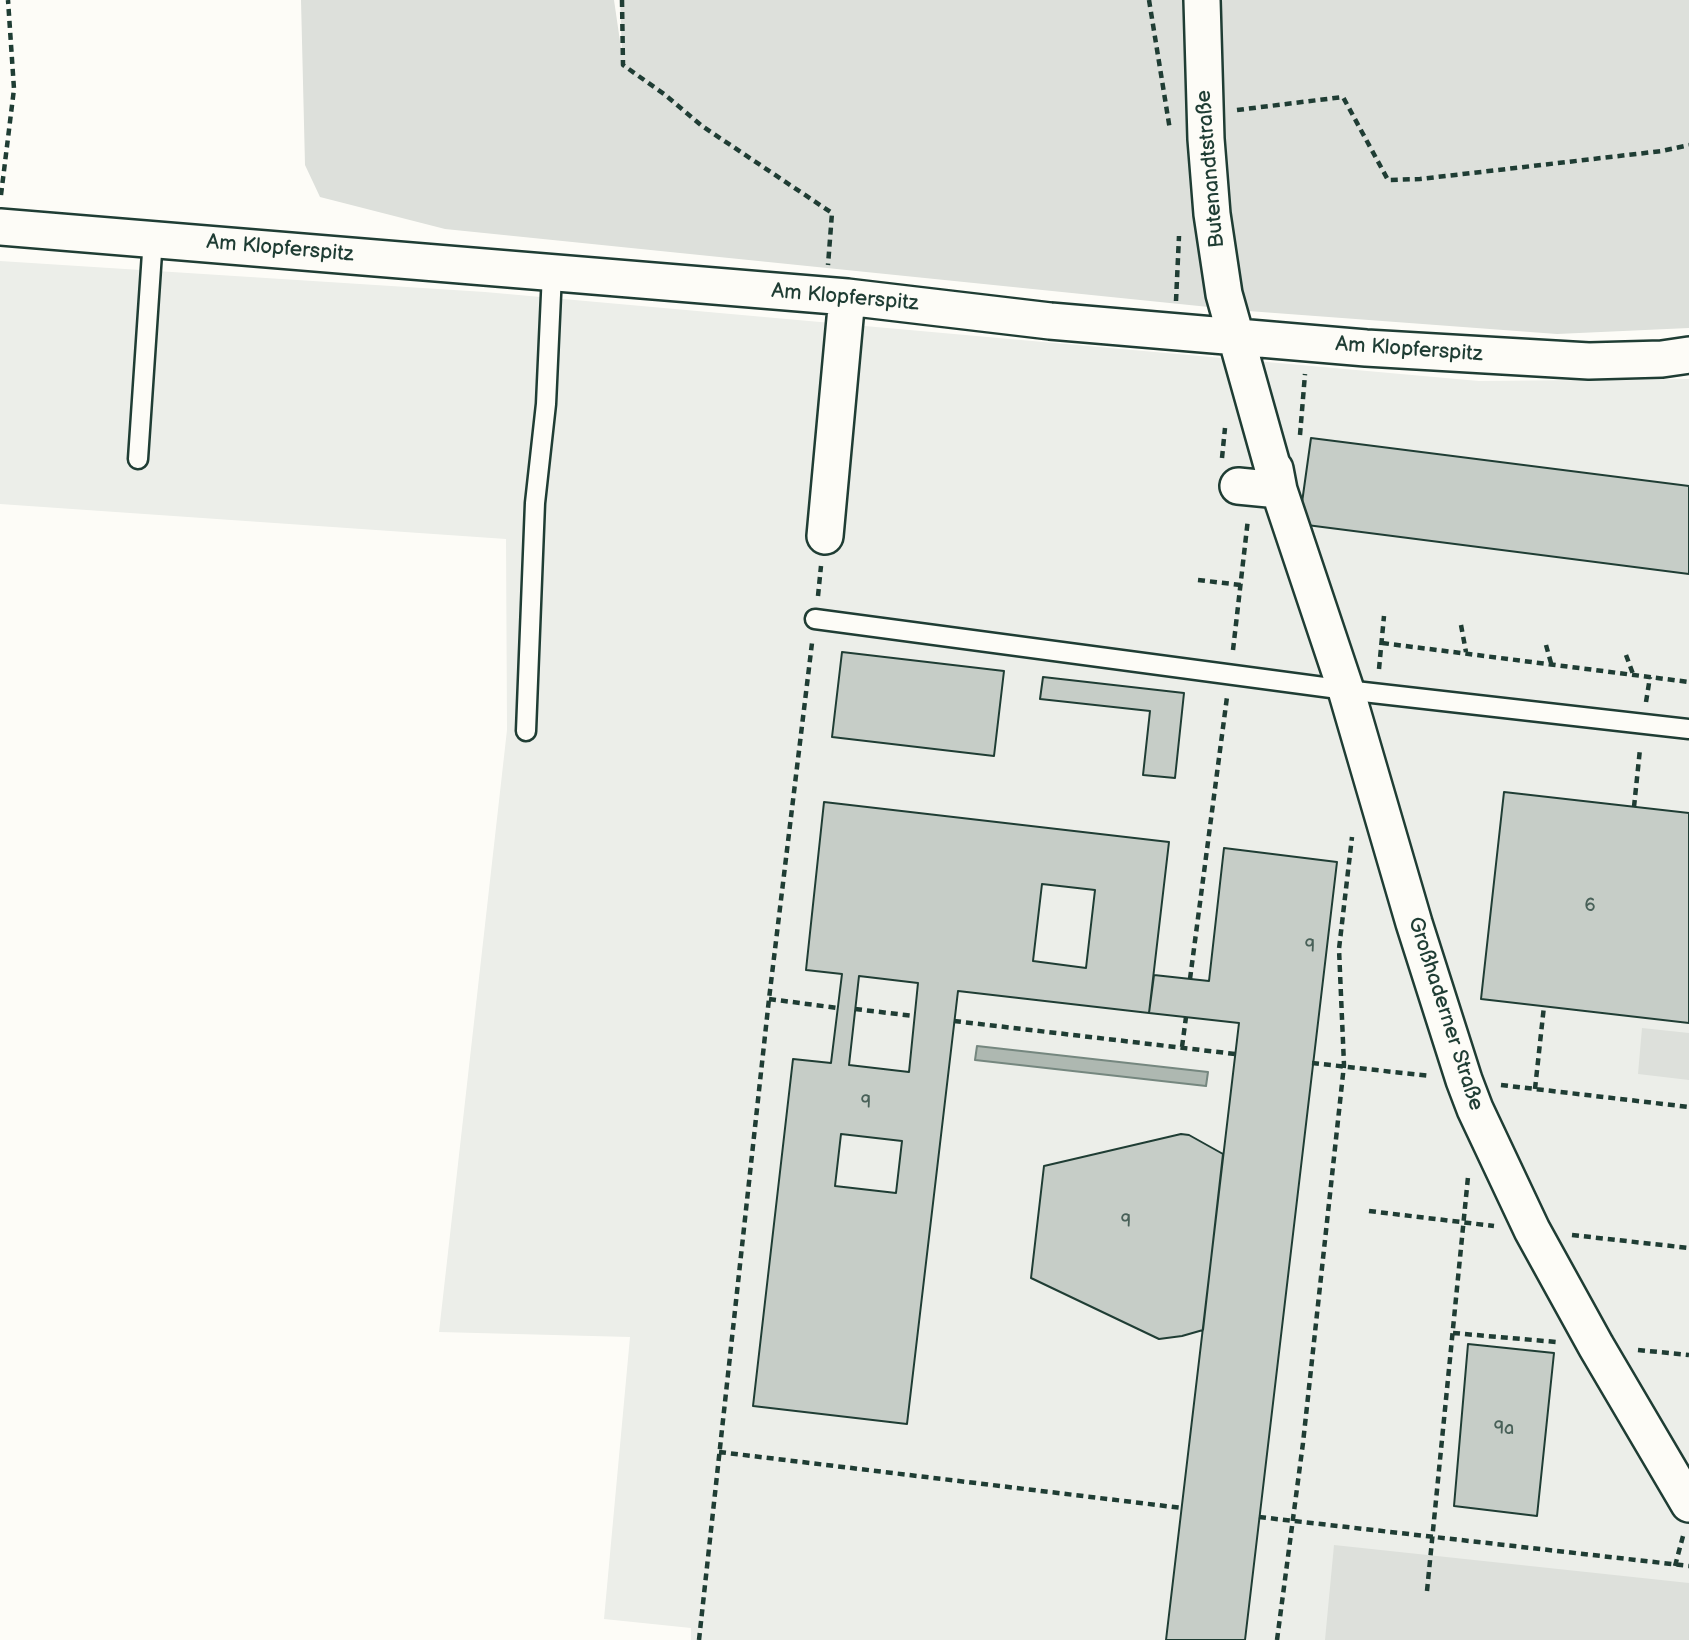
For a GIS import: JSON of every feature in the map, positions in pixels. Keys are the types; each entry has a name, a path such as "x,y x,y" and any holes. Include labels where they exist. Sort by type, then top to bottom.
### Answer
{"street":[{"name":"Butenandtstraße","path":"1202,0 1205,114 1212,214 1224,294 1235,337"},
{"name":"Am Klopferspitz","path":"0,227 836,297 1050,321 1308,343 1589,362 1662,359 1689,355"},
{"path":"825,536 836,297"},
{"name":"Großhaderner Straße","path":"1235,337 1248,483 1361,692 1415,923 1475,1109 1532,1230 1596,1346 1689,1504"}],"lane":[{"path":"138,459 153,238"},
{"path":"526,731 535,503 546,404 552,273"},
{"path":"815,619 1361,692 1689,729"}],"path":[{"path":"0,203 14,89 8,0"},
{"path":"622,0 623,65 702,125 832,213 836,297"},
{"path":"1149,0 1170,134"},
{"path":"1205,114 1343,97 1388,180 1420,179 1662,151 1689,145"},
{"path":"1175,332 1180,227"},
{"path":"1299,439 1308,343"},
{"path":"1190,979 1241,584 1248,483 1227,417"},
{"path":"699,1640 769,999 825,536"},
{"path":"1198,580 1241,584"},
{"path":"1361,692 1382,643 1384,616"},
{"path":"1461,625 1466,652"},
{"path":"1382,643 1689,682"},
{"path":"1546,645 1551,663"},
{"path":"1626,655 1634,675"},
{"path":"1277,1640 1344,1065 1339,949 1353,827"},
{"path":"769,999 838,1007"},
{"path":"1535,1089 1544,1006"},
{"path":"855,1009 914,1016"},
{"path":"1182,1047 1186,1017"},
{"path":"954,1021 1235,1054"},
{"path":"1427,1591 1469,1172"},
{"path":"719,1452 1181,1508"},
{"path":"1259,1517 1689,1566"}],"shaded area":[{"path":"301,0 614,0 622,55 620,0 1689,0 1689,328 1557,334 1248,311 445,229 320,197 305,165"},
{"path":"0,261 485,292 1479,381 1689,379 1689,1640 691,1640 691,1628 604,1619 630,1337 439,1332 507,730 506,539 0,504"},
{"path":"1642,1028 1689,1033 1689,1080 1638,1074"},
{"path":"977,1046 1208,1072 1206,1086 975,1060"},
{"path":"1334,1545 1689,1583 1689,1640 1325,1640"}],"building":[{"path":"1311,438 1689,486 1689,574 1299,524"},
{"path":"842,652 1004,671 994,756 832,737"},
{"path":"1043,677 1184,693 1175,778 1143,775 1150,711 1040,699"},
{"path":"1504,792 1689,813 1689,1023 1481,999"},
{"path":"824,802 1169,842 1149,1013 958,991 907,1424 753,1406 793,1059 831,1063 842,974 806,970","holes":["1042,884 1095,890 1086,968 1033,961","859,976 918,983 909,1072 849,1065","841,1134 902,1141 896,1193 835,1186"]},
{"path":"1224,848 1337,862 1245,1640 1166,1640 1239,1023 1149,1013 1154,975 1209,981"},
{"path":"1181,1134 1189,1135 1223,1154 1203,1330 1159,1339 1031,1278 1044,1166"},
{"path":"1468,1344 1554,1353 1537,1516 1454,1506"}]}
